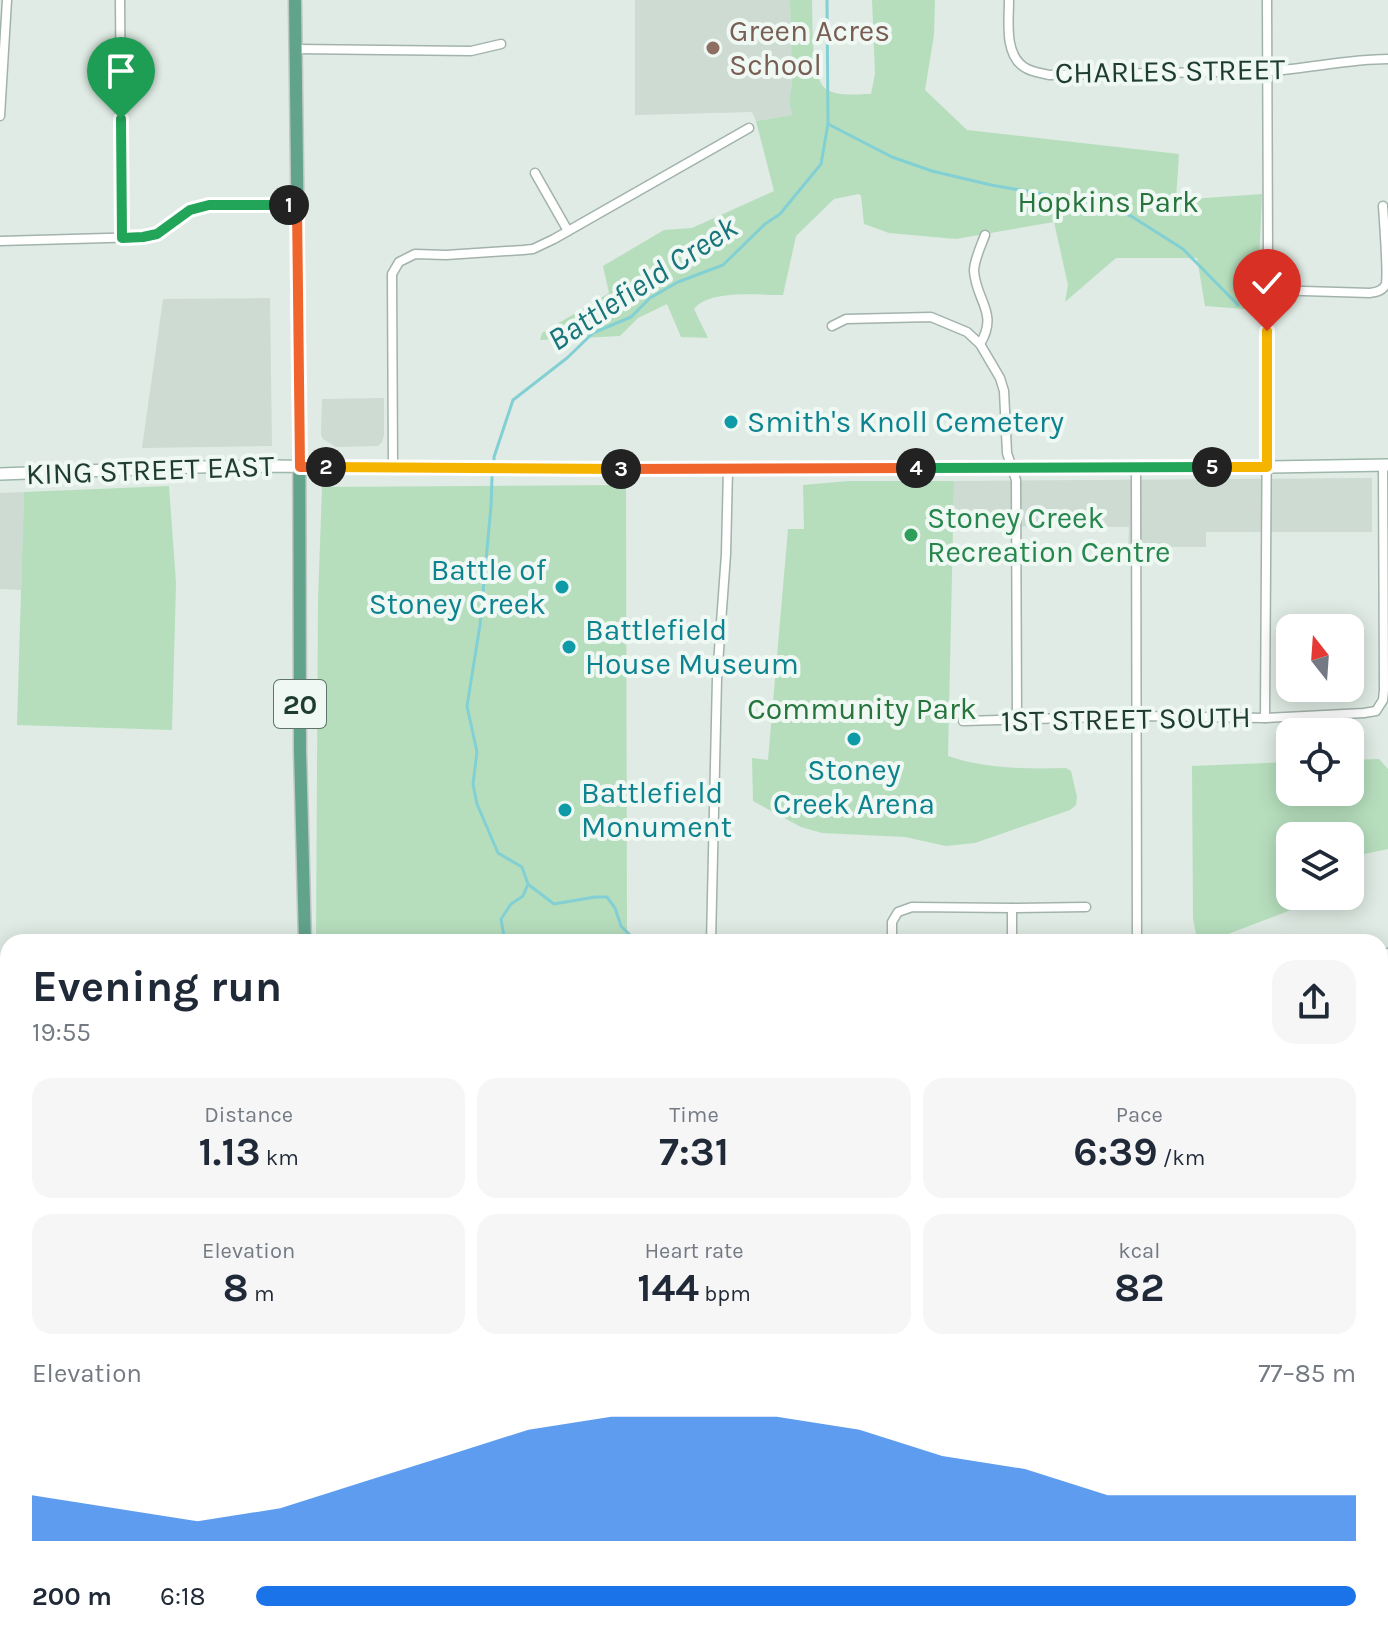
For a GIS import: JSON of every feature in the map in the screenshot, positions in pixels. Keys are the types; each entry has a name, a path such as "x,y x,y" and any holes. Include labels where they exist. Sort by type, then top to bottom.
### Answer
{"main road":[{"name":"20","path":"295,0 300,750 305,934"},
{"name":"KING STREET EAST","path":"0,474 194,467 728,469 1386,465"}],"street":[{"path":"0,116 7,0"},
{"path":"120,0 122,238"},
{"name":"CHARLES STREET","path":"1009,0 1011,47 1016,59 1025,68 1049,75 1292,70 1362,59 1388,59"},
{"path":"1265,718 1267,0"},
{"path":"296,49 471,51 501,44"},
{"path":"393,467 392,274 399,262 415,254 533,249 749,128"},
{"path":"535,173 568,231"},
{"path":"0,241 143,237 157,234 190,210 209,205 297,205"},
{"path":"1267,290 1381,291 1386,285 1388,273 1383,206"},
{"path":"980,344 987,333 988,315 974,266 985,235"},
{"path":"832,326 846,319 931,317 967,332 980,344 1000,378 1004,391 1007,453 1016,480 1017,719"},
{"name":"1ST STREET SOUTH","path":"963,721 1138,716 1265,718 1376,711 1383,700 1386,465"},
{"path":"1136,468 1137,934"},
{"path":"711,934 717,678 726,554 728,469"},
{"path":"892,934 892,922 898,912 912,907 1086,907"},
{"path":"1012,908 1012,934"}],"shaded area":[{"name":"Green Acres School","path":"635,0 790,0 792,83 789,101 792,115 756,121 752,112 635,115"},
{"path":"270,298 272,446 142,448 163,299"},
{"path":"384,398 384,435 378,446 336,447 323,439 322,399"},
{"path":"1372,478 1372,532 1206,532 1206,547 1128,547 1129,527 953,526 954,481"},
{"path":"24,492 21,590 0,589 0,493"}],"green space":[{"name":"Hopkins Park","path":"790,0 812,0 817,73 821,83 831,92 871,94 875,74 872,0 935,0 934,35 925,90 967,130 1179,154 1176,200 1262,194 1257,310 1205,306 1197,258 1116,258 1065,302 1068,285 1054,222 956,239 889,233 864,224 859,194 834,199 796,236 783,295 723,296 711,298 694,309 708,338 681,337 667,304 638,318 620,336 540,340 542,333 609,293 603,266 664,230 692,228 774,191 756,121 792,115 789,101 792,83"},
{"name":"Community Park","path":"849,481 954,481 948,756 991,766 1066,768 1071,771 1077,797 1076,805 1070,810 975,843 946,846 905,837 822,833 801,827 753,801 752,758 768,760 788,529 804,529 803,485"},
{"path":"626,485 627,934 316,934 318,601 322,487"},
{"path":"169,486 176,583 172,730 17,725 24,492"},
{"path":"1379,759 1388,769 1388,849 1364,854 1364,822 1276,822 1276,910 1291,910 1228,934 1196,934 1193,919 1192,766 1276,763 1276,806 1364,806 1364,760"}],"waterway":[{"name":"Battlefield Creek","path":"494,464 513,400 567,358 593,333 631,317 650,298 678,282 723,265 765,224 780,214 821,164 828,124 827,0"},
{"path":"828,124 892,157 932,171 1089,202 1131,216 1183,249 1238,305"},
{"name":"Battlefield Creek","path":"492,477 480,625 467,706 477,752 473,784 477,804 498,853 522,867 528,884 523,896 511,904 501,919 504,934"},
{"path":"529,885 554,904 607,897 615,908 621,926 629,934"}],"place":[{"name":"Green Acres School","path":"713,48"},
{"name":"Smith's Knoll Cemetery","path":"731,422"},
{"name":"Stoney Creek Recreation Centre","path":"911,535"},
{"name":"Battle of Stoney Creek","path":"562,587"},
{"name":"Battlefield House Museum","path":"569,647"},
{"name":"Stoney Creek Arena","path":"854,739"},
{"name":"Battlefield Monument","path":"565,810"}],"route":[{"path":"121,119 122,238 157,234 190,210 201,206 297,205 300,467 1267,467 1267,331"}]}
